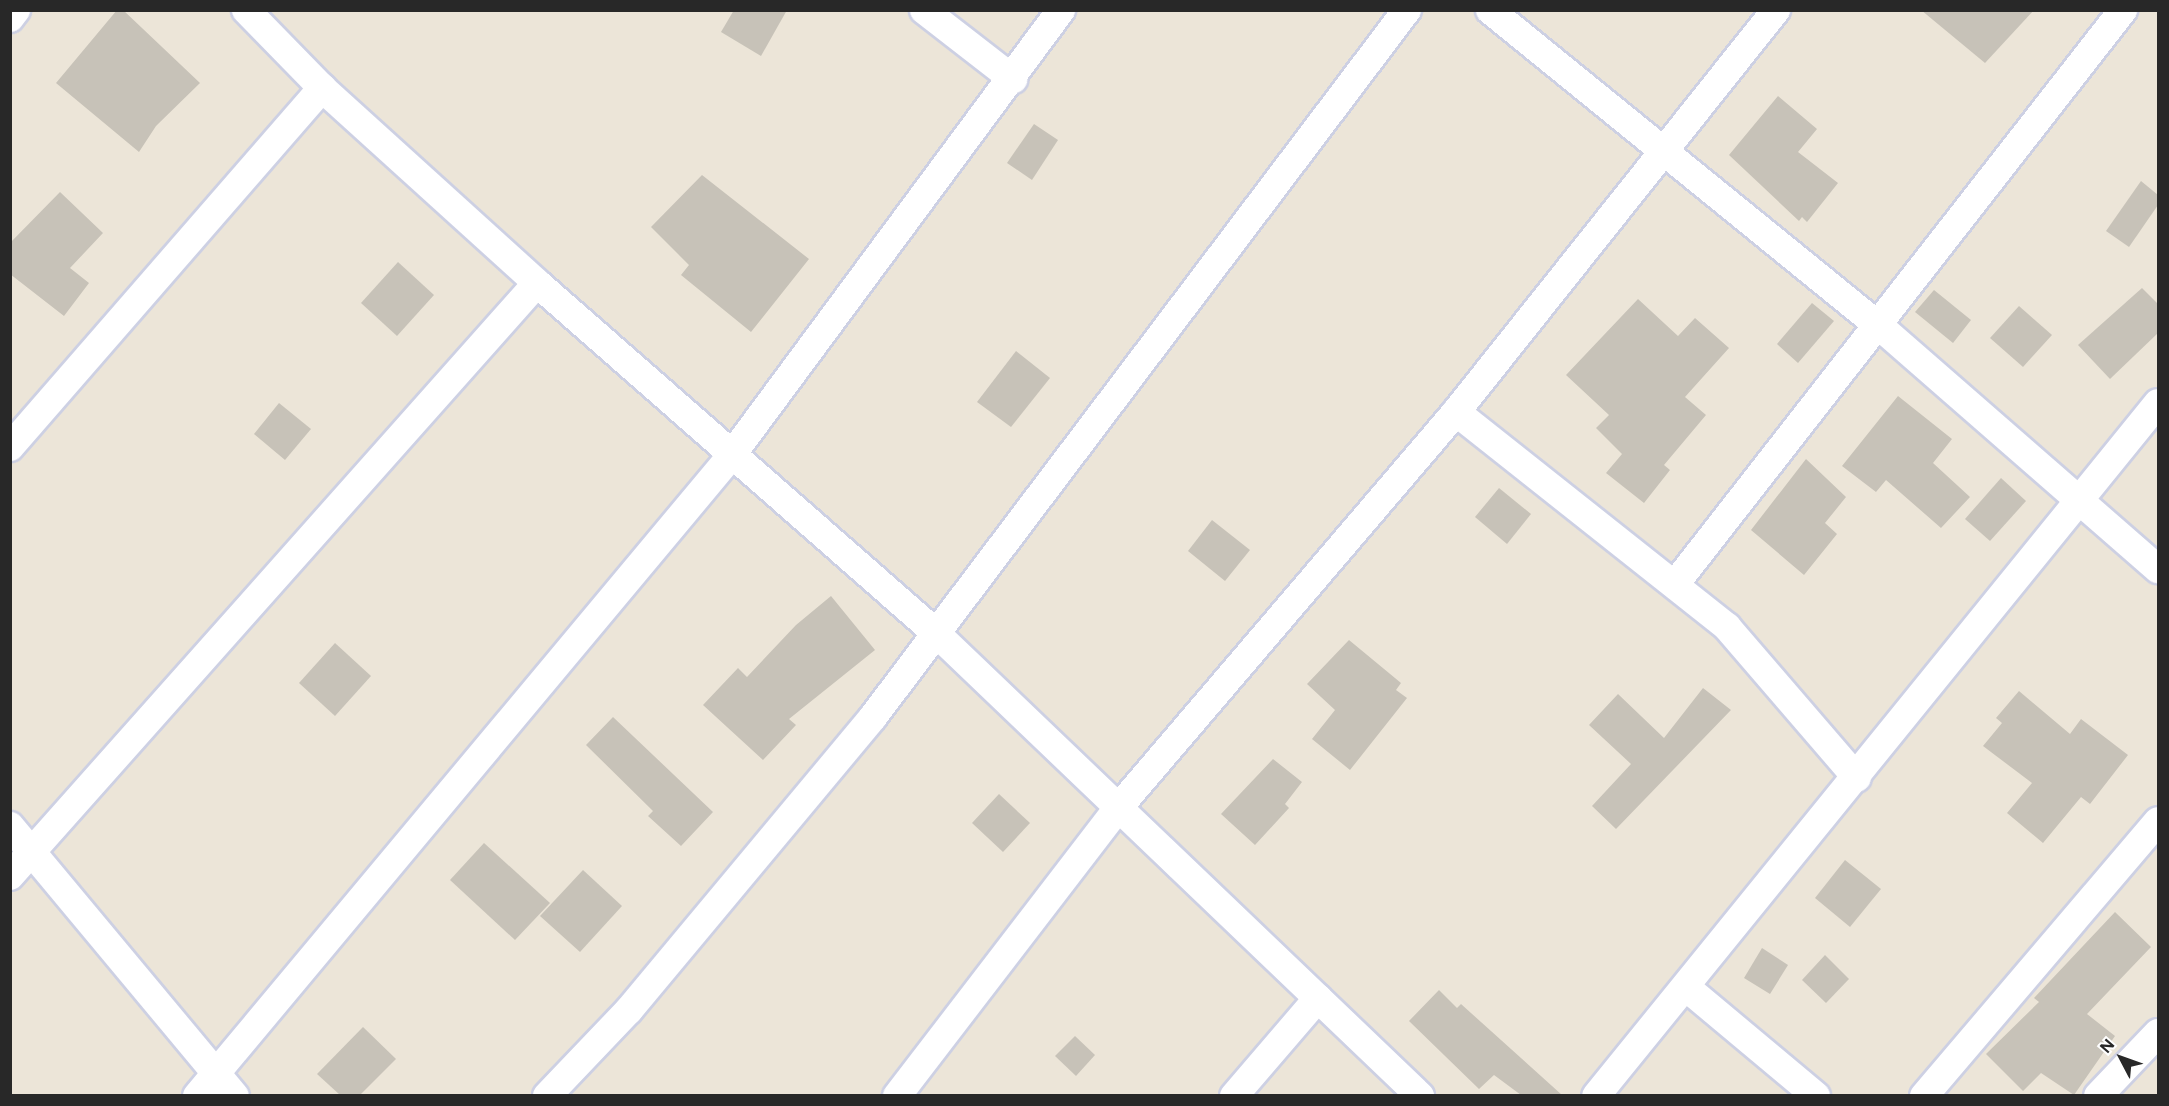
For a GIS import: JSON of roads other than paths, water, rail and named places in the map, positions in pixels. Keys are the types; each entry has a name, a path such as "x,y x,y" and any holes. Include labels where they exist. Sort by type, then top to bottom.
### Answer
{"street":[{"path":"10,18 16,10"},
{"path":"246,10 322,88 537,284 936,633 1420,1095"},
{"path":"924,10 1013,79"},
{"path":"197,1095 731,456 1013,79 1061,10"},
{"path":"547,1095 629,1010 767,848 936,633 1407,10"},
{"path":"1490,10 1877,324 2158,569"},
{"path":"900,1094 1119,807 1456,412 1667,153 1776,10"},
{"path":"1676,583 2123,10"},
{"path":"10,447 322,88"},
{"path":"10,876 537,284"},
{"path":"1596,1095 1687,988 2158,403"},
{"path":"1456,412 1676,583 1748,647 1857,778"},
{"path":"1924,1095 2158,821"},
{"path":"10,826 235,1095"},
{"path":"1687,988 1816,1095"},
{"path":"1234,1095 1318,998"},
{"path":"2098,1095 2158,1033"}]}
